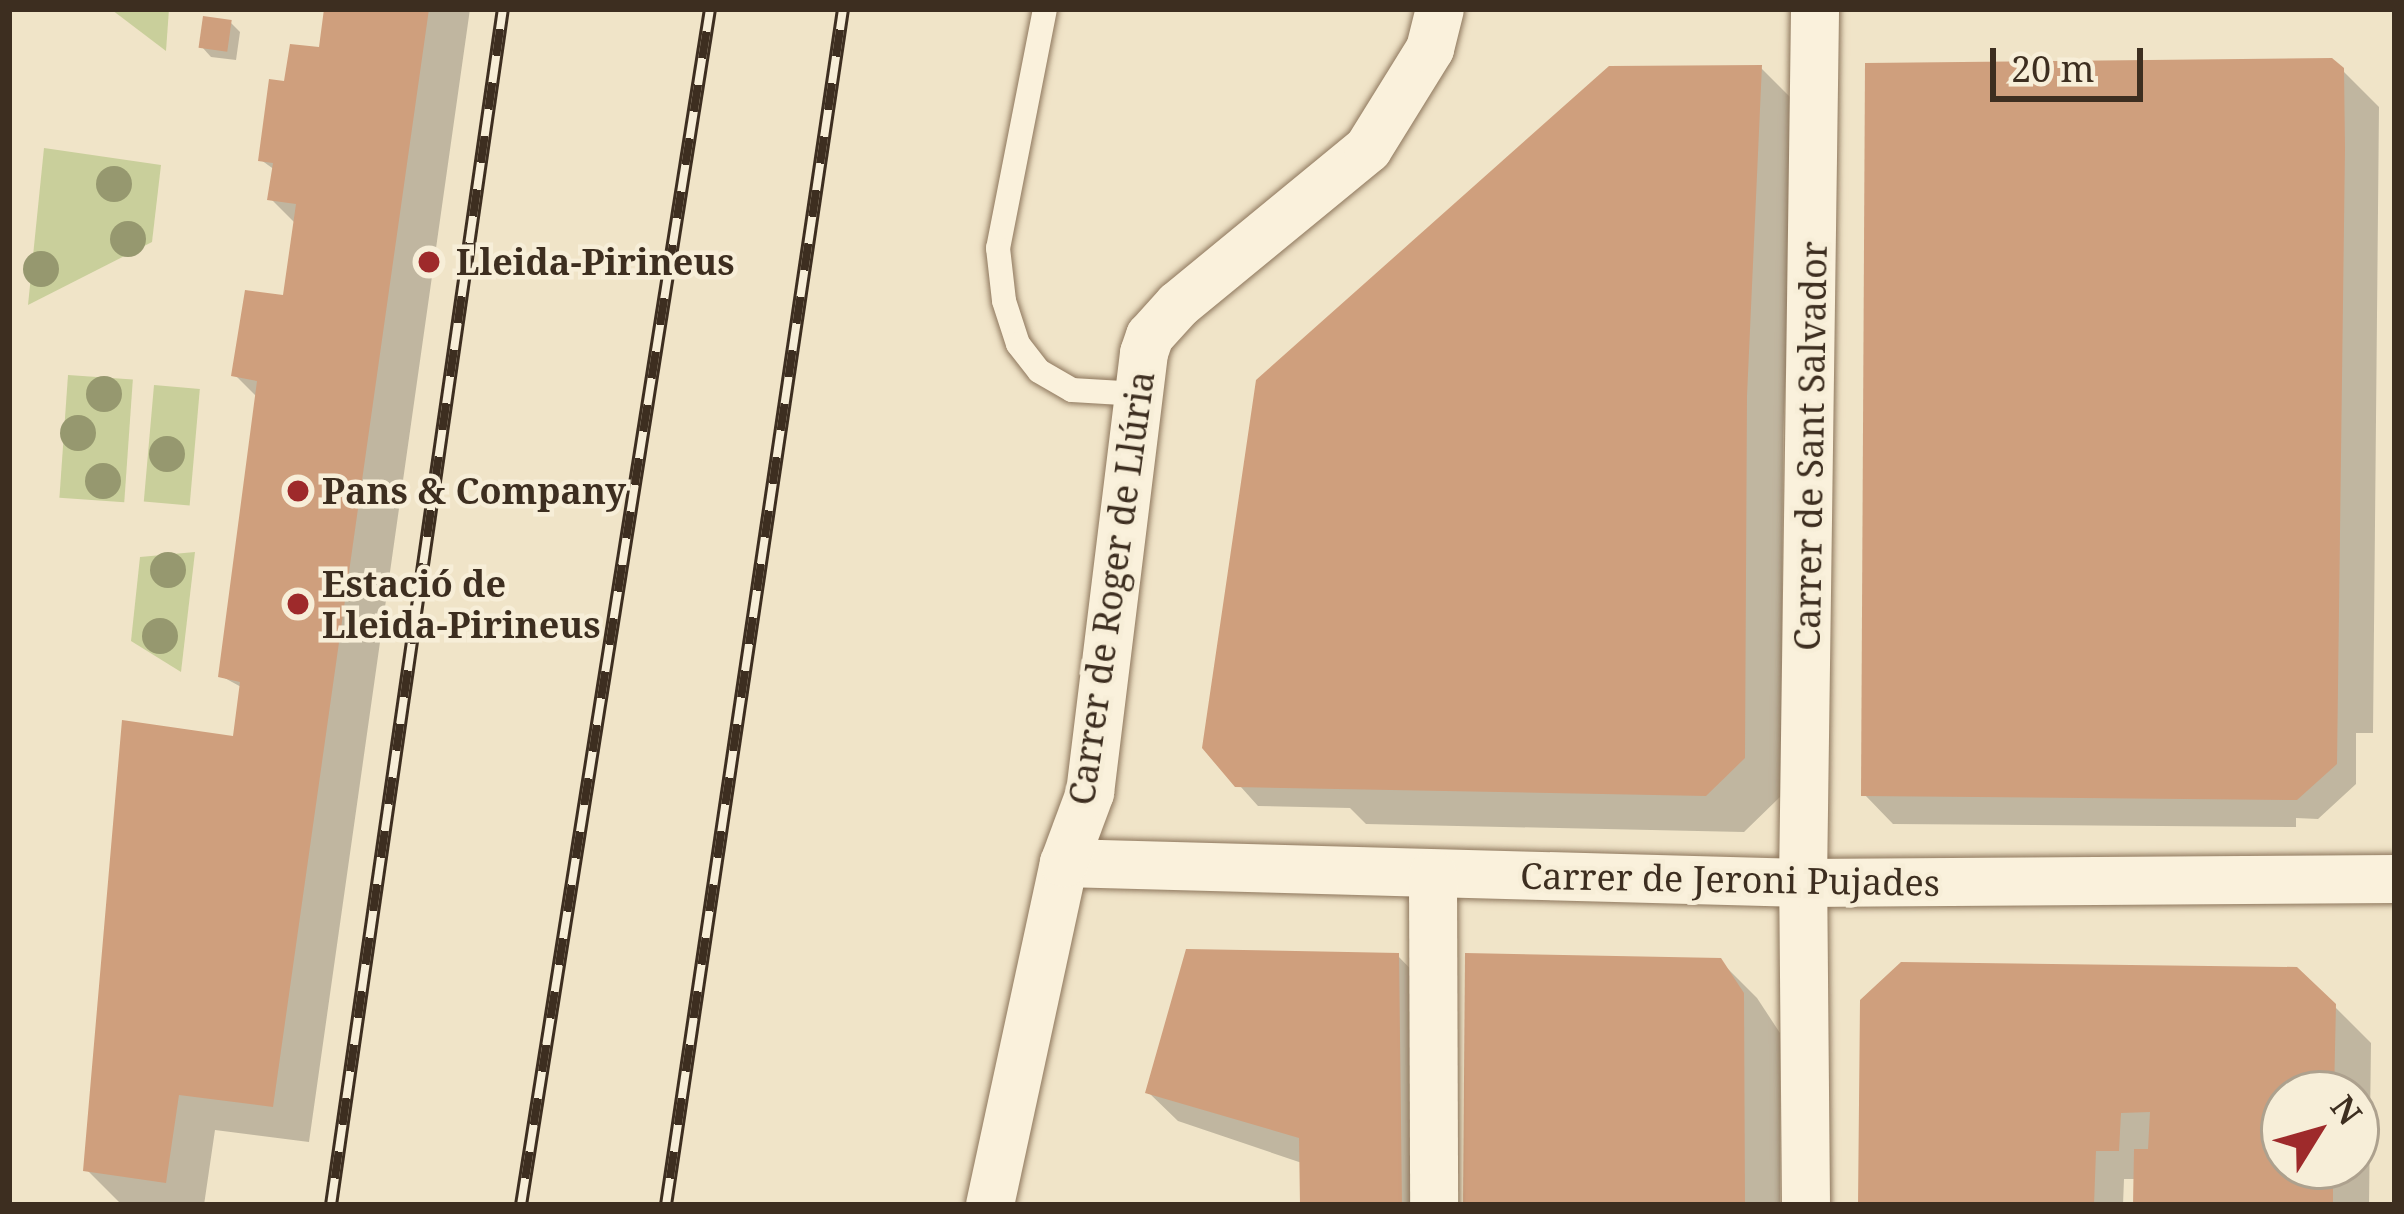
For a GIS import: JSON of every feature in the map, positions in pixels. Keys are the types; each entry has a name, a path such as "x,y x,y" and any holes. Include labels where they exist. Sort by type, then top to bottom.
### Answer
{"street":[{"name":"Carrer de Roger de Llúria","path":"990,1205 1064,863 1090,793 1144,353 1160,323 1368,148 1387,126 1430,50 1440,9"},
{"name":"Carrer de Sant Salvador","path":"1806,1205 1803,883 1815,9"},
{"name":"Carrer de Jeroni Pujades","path":"1064,863 1803,883 2395,879"},
{"path":"1433,875 1434,1205"}],"lane":[{"path":"1046,9 998,248 1004,301 1018,344 1039,371 1072,390 1139,394"}],"green space":[{"path":"112,9 169,9 166,51 112,10"},
{"path":"44,148 161,165 152,242 28,305"},
{"path":"68,375 133,380 124,502 59,498"},
{"path":"154,385 200,389 190,506 144,502"},
{"path":"195,552 181,672 131,641 140,557"}],"building":[{"name":"Estació de Lleida-Pirineus","path":"324,9 429,9 273,1107 179,1095 166,1183 83,1171 122,720 233,736 240,682 218,677 257,381 231,376 245,290 283,295 296,204 267,200 273,163 258,161 269,79 284,81 290,44 319,47"},
{"path":"203,16 232,20 227,52 199,48"},
{"path":"2332,58 2344,68 2345,149 2337,764 2297,800 1861,796 1865,63"},
{"path":"1762,65 1747,396 1745,758 1706,796 1235,787 1202,748 1256,380 1609,66"},
{"path":"1186,949 1399,953 1402,1205 1300,1205 1299,1138 1145,1093"},
{"path":"1465,953 1721,958 1744,993 1745,1205 1463,1205"},
{"path":"1901,962 2297,967 2336,1004 2335,1070 2260,1070 2260,1190 2333,1190 2333,1205 2133,1205 2134,1149 2148,1149 2150,1112 2121,1113 2119,1151 2096,1151 2094,1205 1858,1205 1860,1000"}],"railway":[{"path":"331,1205 503,9"},
{"path":"521,1205 710,9"},
{"path":"666,1205 843,9"}],"place":[{"name":"Lleida-Pirineus","path":"429,262"},
{"name":"Pans & Company","path":"298,491"},
{"name":"Estació de Lleida-Pirineus","path":"298,604"}]}
